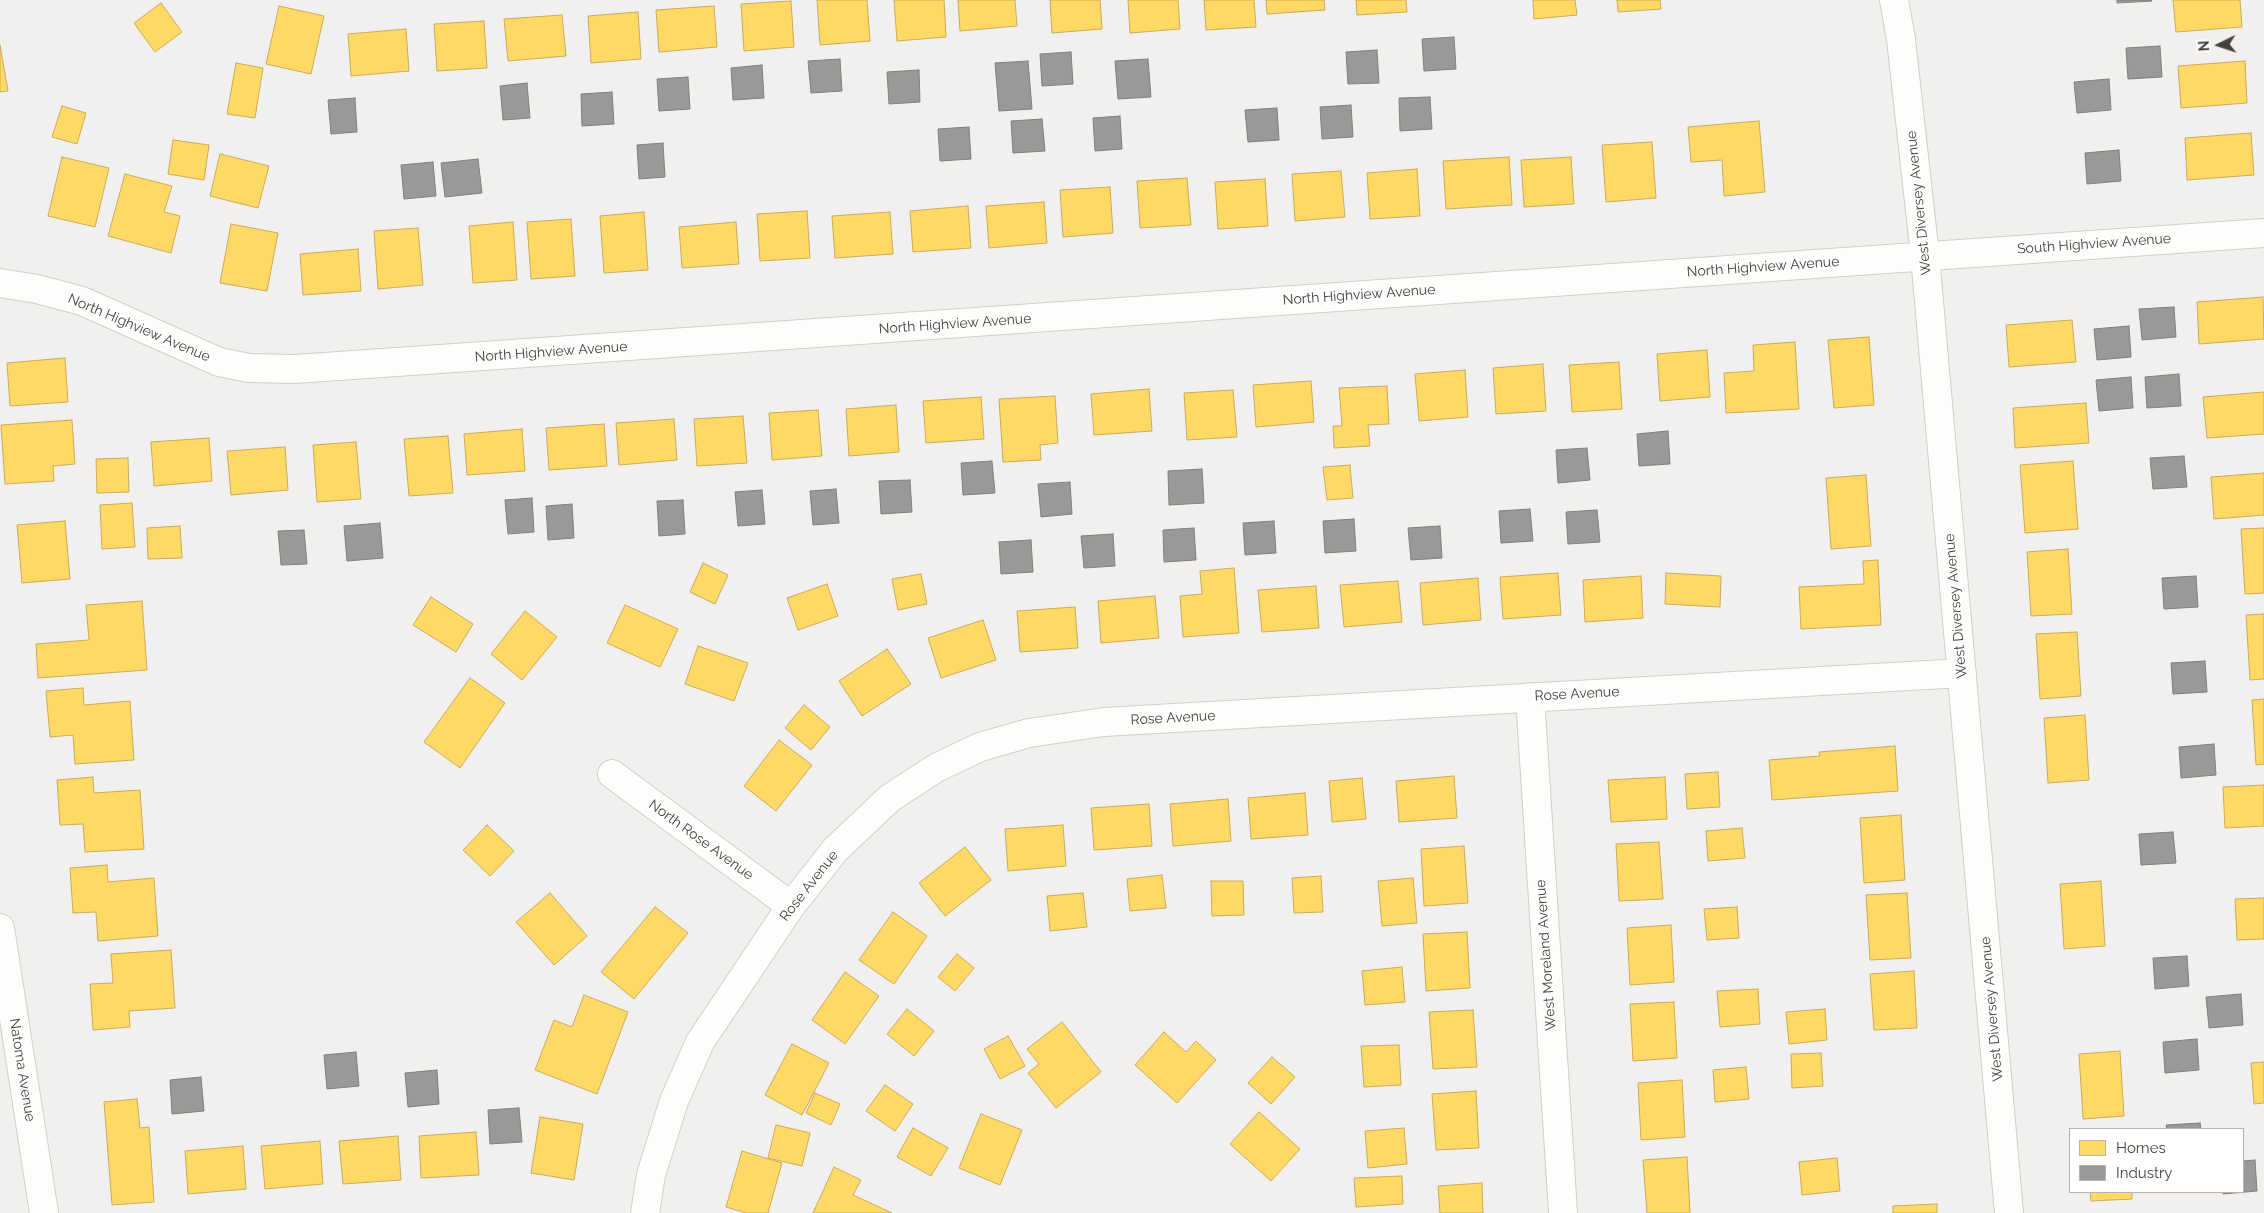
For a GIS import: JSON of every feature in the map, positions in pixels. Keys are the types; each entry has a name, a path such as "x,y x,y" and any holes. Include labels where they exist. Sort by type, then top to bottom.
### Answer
{"street":[{"name":"West Diversey Avenue","path":"1894,0 1901,39 1925,256 2009,1213"},
{"name":"South Highview Avenue","path":"1925,256 2264,233"},
{"name":"North Highview Avenue","path":"0,283 37,289 82,301 219,362 249,368 295,369 1925,256"},
{"name":"Rose Avenue","path":"644,1213 651,1175 674,1101 700,1042 791,906 836,850 890,798 936,768 980,748 1029,733 1104,722 1962,673"},
{"name":"West Moreland Avenue","path":"1530,697 1563,1213"},
{"name":"North Rose Avenue","path":"612,774 791,906"},
{"name":"Natoma Avenue","path":"0,928 44,1213"}],"building: Homes":[{"path":"817,0 867,0 870,41 820,45"},
{"path":"894,0 944,0 946,37 897,41"},
{"path":"958,0 1015,0 1017,26 960,31"},
{"path":"1050,0 1100,0 1102,29 1052,33"},
{"path":"1128,0 1178,0 1180,29 1130,33"},
{"path":"1204,0 1254,0 1256,27 1206,30"},
{"path":"1266,0 1324,0 1325,10 1267,14"},
{"path":"1356,0 1406,0 1407,12 1357,15"},
{"path":"1533,0 1575,0 1577,15 1534,19"},
{"path":"1617,0 1660,0 1661,9 1618,12"},
{"path":"2173,0 2240,0 2242,27 2176,32"},
{"path":"791,1 794,47 744,51 741,4"},
{"path":"161,3 182,32 155,52 134,23"},
{"path":"279,6 324,16 311,74 266,64"},
{"path":"714,6 717,47 659,52 656,10"},
{"path":"638,12 641,59 591,63 588,16"},
{"path":"562,15 566,56 508,61 504,19"},
{"path":"484,21 487,68 437,71 434,24"},
{"path":"406,29 409,71 351,76 348,34"},
{"path":"0,45 8,91 0,92"},
{"path":"2245,61 2247,103 2181,108 2178,66"},
{"path":"236,63 263,68 255,118 227,114"},
{"path":"62,106 86,113 77,144 52,137"},
{"path":"1759,121 1765,192 1724,196 1722,160 1691,162 1688,127"},
{"path":"2251,133 2254,175 2187,180 2185,138"},
{"path":"173,140 209,145 204,180 168,174"},
{"path":"1652,142 1656,198 1606,202 1602,145"},
{"path":"220,154 269,166 258,208 210,196"},
{"path":"62,157 109,168 95,227 48,216"},
{"path":"1509,157 1512,205 1446,209 1443,161"},
{"path":"1571,157 1574,204 1524,207 1521,160"},
{"path":"1417,169 1420,216 1370,219 1367,173"},
{"path":"1341,171 1345,217 1295,221 1292,174"},
{"path":"125,174 172,186 164,212 180,216 171,253 108,236"},
{"path":"1187,178 1191,225 1140,228 1137,181"},
{"path":"1265,179 1268,226 1218,229 1215,182"},
{"path":"1110,187 1113,233 1063,237 1060,190"},
{"path":"1044,202 1047,243 989,248 986,206"},
{"path":"968,206 971,248 913,252 910,211"},
{"path":"807,211 810,258 760,261 757,214"},
{"path":"644,212 648,270 604,273 600,216"},
{"path":"890,212 893,254 835,258 832,216"},
{"path":"571,219 575,276 531,279 527,222"},
{"path":"513,222 517,280 473,283 469,226"},
{"path":"736,222 739,264 682,268 679,227"},
{"path":"231,224 278,233 267,291 220,283"},
{"path":"418,228 423,285 378,289 374,231"},
{"path":"358,249 361,291 303,295 300,254"},
{"path":"2263,297 2264,339 2199,344 2197,302"},
{"path":"2072,320 2076,362 2009,367 2006,325"},
{"path":"1869,337 1874,405 1834,408 1828,340"},
{"path":"1795,342 1799,409 1726,413 1724,373 1754,371 1753,345"},
{"path":"1707,350 1710,397 1660,401 1657,354"},
{"path":"65,358 68,402 10,406 7,363"},
{"path":"1619,362 1622,409 1572,412 1569,365"},
{"path":"1543,364 1546,411 1496,414 1493,368"},
{"path":"1465,370 1468,417 1419,421 1415,374"},
{"path":"1311,381 1314,422 1256,427 1253,385"},
{"path":"1387,386 1389,424 1368,425 1370,446 1334,448 1333,426 1342,426 1339,388"},
{"path":"1149,389 1152,431 1094,435 1091,394"},
{"path":"1233,390 1237,437 1187,440 1184,393"},
{"path":"2264,392 2264,434 2207,438 2203,397"},
{"path":"1055,396 1058,443 1040,445 1041,460 1003,462 999,399"},
{"path":"981,397 984,439 926,443 923,401"},
{"path":"2086,403 2089,443 2015,448 2013,408"},
{"path":"896,405 899,452 849,456 846,409"},
{"path":"818,410 822,456 772,460 769,413"},
{"path":"743,416 747,463 697,466 694,419"},
{"path":"674,419 677,460 619,465 616,423"},
{"path":"72,420 75,464 53,466 54,481 5,484 1,425"},
{"path":"604,424 607,466 549,470 546,428"},
{"path":"522,429 525,471 467,475 464,434"},
{"path":"448,436 453,493 409,496 404,439"},
{"path":"209,438 212,481 154,486 151,442"},
{"path":"356,442 361,499 317,502 313,445"},
{"path":"285,447 288,490 231,495 227,451"},
{"path":"128,458 129,492 97,493 96,459"},
{"path":"2073,461 2078,529 2025,533 2020,465"},
{"path":"1350,465 1353,498 1327,500 1323,467"},
{"path":"2264,473 2264,515 2214,519 2211,477"},
{"path":"1866,475 1871,546 1831,549 1826,478"},
{"path":"132,503 135,547 102,549 100,505"},
{"path":"65,521 70,579 22,583 17,525"},
{"path":"180,526 182,558 148,559 147,528"},
{"path":"2264,528 2264,593 2245,594 2241,529"},
{"path":"2068,549 2072,614 2031,616 2027,552"},
{"path":"1878,560 1881,625 1801,629 1799,587 1864,584 1863,561"},
{"path":"703,563 728,575 715,604 690,592"},
{"path":"1234,568 1239,633 1183,637 1180,596 1202,594 1200,571"},
{"path":"1558,573 1561,615 1503,619 1500,577"},
{"path":"1666,573 1721,576 1720,607 1665,604"},
{"path":"921,574 927,604 898,610 892,579"},
{"path":"1641,576 1643,618 1585,622 1583,580"},
{"path":"1478,578 1481,620 1423,625 1420,583"},
{"path":"1398,581 1402,622 1344,627 1340,585"},
{"path":"827,584 838,616 798,630 787,598"},
{"path":"1316,586 1319,628 1262,632 1258,590"},
{"path":"1155,596 1159,638 1101,643 1098,601"},
{"path":"431,597 473,624 456,652 413,625"},
{"path":"142,601 147,670 38,678 36,644 89,640 86,605"},
{"path":"625,605 678,629 660,667 607,643"},
{"path":"1075,607 1078,648 1020,652 1017,611"},
{"path":"525,611 557,637 522,680 491,654"},
{"path":"2264,614 2264,679 2250,680 2246,615"},
{"path":"983,620 996,660 941,678 928,638"},
{"path":"2077,632 2081,696 2040,699 2036,634"},
{"path":"698,646 748,663 734,701 685,684"},
{"path":"887,649 911,684 862,716 839,681"},
{"path":"470,678 505,703 460,768 424,742"},
{"path":"83,688 84,705 130,701 134,760 75,764 73,735 50,737 46,691"},
{"path":"2264,699 2264,764 2256,765 2252,700"},
{"path":"804,705 830,727 811,750 785,728"},
{"path":"2085,715 2089,780 2048,783 2044,718"},
{"path":"779,740 812,765 776,811 744,786"},
{"path":"1895,746 1898,791 1772,800 1769,760 1820,756 1819,752"},
{"path":"1718,772 1720,807 1687,809 1685,774"},
{"path":"1454,776 1457,818 1399,822 1396,781"},
{"path":"93,777 94,793 140,790 144,849 85,852 83,824 60,825 57,780"},
{"path":"1665,777 1667,819 1611,822 1608,780"},
{"path":"1362,778 1366,819 1332,822 1329,781"},
{"path":"2264,785 2264,826 2225,828 2223,787"},
{"path":"1305,793 1308,835 1251,839 1248,798"},
{"path":"1228,799 1231,841 1173,846 1170,804"},
{"path":"1149,804 1152,846 1094,850 1091,808"},
{"path":"1901,815 1905,880 1864,883 1860,818"},
{"path":"487,825 514,851 490,876 463,850"},
{"path":"1063,825 1066,866 1008,871 1005,829"},
{"path":"1742,828 1745,858 1708,861 1706,831"},
{"path":"1659,842 1663,899 1619,901 1616,844"},
{"path":"1464,846 1468,903 1424,906 1421,849"},
{"path":"965,847 991,880 945,916 919,883"},
{"path":"107,865 108,882 154,878 158,936 98,941 96,912 73,913 70,868"},
{"path":"1162,875 1166,908 1130,911 1127,879"},
{"path":"1321,876 1323,912 1294,913 1292,878"},
{"path":"1413,878 1417,923 1382,926 1378,881"},
{"path":"1211,881 1243,881 1244,915 1212,916"},
{"path":"2101,881 2105,946 2064,949 2060,884"},
{"path":"550,893 587,936 554,965 516,922"},
{"path":"1083,893 1087,927 1050,931 1047,896"},
{"path":"1907,893 1911,958 1870,960 1866,895"},
{"path":"2264,898 2264,939 2237,940 2235,899"},
{"path":"655,907 688,933 634,999 601,972"},
{"path":"1737,907 1739,938 1707,940 1704,909"},
{"path":"893,912 927,936 894,984 859,960"},
{"path":"1671,925 1674,982 1630,985 1627,928"},
{"path":"1467,932 1470,988 1426,991 1423,934"},
{"path":"171,950 175,1008 129,1011 130,1027 93,1030 90,984 113,983 111,954"},
{"path":"957,954 974,968 955,991 938,977"},
{"path":"1402,967 1405,1002 1365,1005 1362,971"},
{"path":"1914,971 1917,1028 1874,1030 1870,974"},
{"path":"845,972 879,996 845,1044 812,1020"},
{"path":"1758,989 1760,1024 1720,1027 1717,991"},
{"path":"584,995 628,1012 597,1094 535,1070 554,1020 572,1027"},
{"path":"1674,1002 1677,1058 1633,1061 1630,1004"},
{"path":"907,1009 934,1031 914,1056 887,1034"},
{"path":"1825,1009 1827,1040 1789,1044 1786,1012"},
{"path":"1473,1010 1477,1067 1433,1069 1429,1012"},
{"path":"1062,1022 1101,1072 1056,1108 1028,1073 1039,1064 1027,1049"},
{"path":"1164,1032 1186,1052 1196,1041 1216,1060 1177,1103 1135,1065"},
{"path":"1008,1036 1025,1066 1000,1079 984,1049"},
{"path":"792,1044 829,1063 802,1115 765,1095"},
{"path":"1399,1045 1401,1085 1364,1087 1361,1046"},
{"path":"2120,1051 2124,1116 2083,1119 2079,1054"},
{"path":"1821,1053 1823,1086 1792,1088 1791,1054"},
{"path":"1272,1057 1295,1077 1271,1104 1248,1083"},
{"path":"2264,1062 2264,1103 2254,1104 2251,1063"},
{"path":"1746,1067 1749,1099 1715,1102 1713,1070"},
{"path":"1682,1080 1685,1137 1641,1140 1638,1083"},
{"path":"885,1085 913,1104 895,1131 866,1111"},
{"path":"1476,1091 1479,1148 1436,1150 1432,1094"},
{"path":"815,1093 840,1104 831,1125 806,1113"},
{"path":"137,1099 140,1128 149,1127 154,1202 112,1205 104,1102"},
{"path":"1259,1112 1300,1149 1271,1181 1230,1144"},
{"path":"981,1114 1022,1130 1000,1185 959,1168"},
{"path":"540,1117 583,1124 574,1180 531,1173"},
{"path":"776,1125 810,1133 802,1166 768,1158"},
{"path":"913,1128 948,1148 931,1176 897,1157"},
{"path":"1404,1128 1407,1164 1368,1168 1365,1131"},
{"path":"476,1132 479,1175 421,1178 419,1136"},
{"path":"398,1136 401,1180 343,1184 339,1141"},
{"path":"320,1141 323,1184 265,1189 261,1146"},
{"path":"243,1146 246,1189 188,1194 185,1151"},
{"path":"742,1151 782,1163 768,1213 746,1213 726,1207"},
{"path":"1687,1157 1690,1213 1647,1213 1643,1160"},
{"path":"1837,1158 1840,1191 1802,1195 1799,1162"},
{"path":"834,1167 861,1180 853,1195 892,1213 813,1213"},
{"path":"1402,1176 1403,1204 1356,1207 1354,1178"},
{"path":"1482,1183 1483,1213 1440,1213 1438,1186"},
{"path":"2090,1193 2132,1193 2132,1199 2091,1201"},
{"path":"1937,1204 1937,1213 1893,1213 1893,1206"}],"building: Industry":[{"path":"2117,0 2151,0 2152,1 2117,3"},
{"path":"1454,37 1456,69 1424,71 1422,39"},
{"path":"2160,46 2162,77 2128,79 2126,48"},
{"path":"1377,50 1379,83 1348,84 1346,52"},
{"path":"1071,52 1073,84 1042,86 1040,54"},
{"path":"840,59 842,91 811,93 808,61"},
{"path":"1148,59 1151,97 1118,99 1115,61"},
{"path":"1028,61 1032,109 999,111 995,63"},
{"path":"762,65 764,98 733,100 731,68"},
{"path":"919,70 920,102 889,104 887,72"},
{"path":"688,77 690,109 659,111 657,79"},
{"path":"2109,79 2111,110 2077,113 2074,82"},
{"path":"527,83 530,118 503,120 500,86"},
{"path":"612,92 614,124 582,126 581,94"},
{"path":"1430,97 1432,129 1400,131 1399,98"},
{"path":"355,98 357,132 331,134 328,100"},
{"path":"1351,105 1353,137 1322,139 1320,107"},
{"path":"1277,108 1279,140 1248,142 1245,110"},
{"path":"1120,116 1122,149 1095,151 1093,118"},
{"path":"1042,119 1045,151 1013,153 1011,121"},
{"path":"969,127 971,159 940,161 938,129"},
{"path":"663,143 665,177 639,179 637,145"},
{"path":"2119,150 2121,181 2087,184 2085,153"},
{"path":"478,159 482,193 445,197 441,163"},
{"path":"433,162 436,196 404,199 401,165"},
{"path":"2174,307 2176,337 2142,340 2139,309"},
{"path":"2129,326 2131,357 2097,360 2094,329"},
{"path":"2179,374 2181,406 2147,408 2145,377"},
{"path":"2131,377 2133,408 2099,411 2096,380"},
{"path":"1668,431 1670,464 1639,466 1637,434"},
{"path":"1587,448 1590,480 1558,483 1556,450"},
{"path":"2184,456 2187,487 2153,489 2150,458"},
{"path":"992,461 995,493 963,495 961,463"},
{"path":"1202,469 1204,503 1169,505 1168,471"},
{"path":"910,480 912,512 881,514 879,481"},
{"path":"1070,482 1072,514 1041,517 1038,484"},
{"path":"836,489 839,523 813,525 810,491"},
{"path":"762,490 765,524 738,526 735,492"},
{"path":"532,498 534,532 508,534 505,500"},
{"path":"683,500 685,534 659,536 657,501"},
{"path":"572,504 574,538 548,540 546,506"},
{"path":"1530,509 1533,541 1501,543 1499,511"},
{"path":"1597,510 1600,542 1568,544 1566,512"},
{"path":"1354,519 1356,551 1325,553 1323,521"},
{"path":"1274,521 1276,553 1245,555 1243,523"},
{"path":"380,523 383,558 347,561 344,526"},
{"path":"1440,526 1442,558 1411,560 1408,528"},
{"path":"1194,528 1196,560 1164,562 1163,530"},
{"path":"304,530 307,564 281,565 278,531"},
{"path":"1113,534 1115,566 1084,568 1081,536"},
{"path":"1031,540 1033,572 1001,574 999,542"},
{"path":"2196,576 2198,607 2164,609 2162,578"},
{"path":"2205,661 2207,692 2173,694 2171,663"},
{"path":"2214,744 2216,775 2181,778 2179,747"},
{"path":"2173,832 2176,863 2141,865 2139,834"},
{"path":"2187,956 2189,986 2155,989 2153,958"},
{"path":"2241,994 2243,1025 2209,1028 2206,997"},
{"path":"2197,1039 2199,1070 2165,1073 2163,1042"},
{"path":"356,1052 359,1086 327,1089 324,1055"},
{"path":"437,1070 439,1104 408,1107 405,1073"},
{"path":"201,1077 204,1111 172,1114 170,1080"},
{"path":"519,1108 522,1142 490,1144 488,1110"},
{"path":"2200,1123 2201,1128 2167,1128 2166,1125"},
{"path":"2255,1160 2257,1191 2244,1192 2244,1161"}]}
